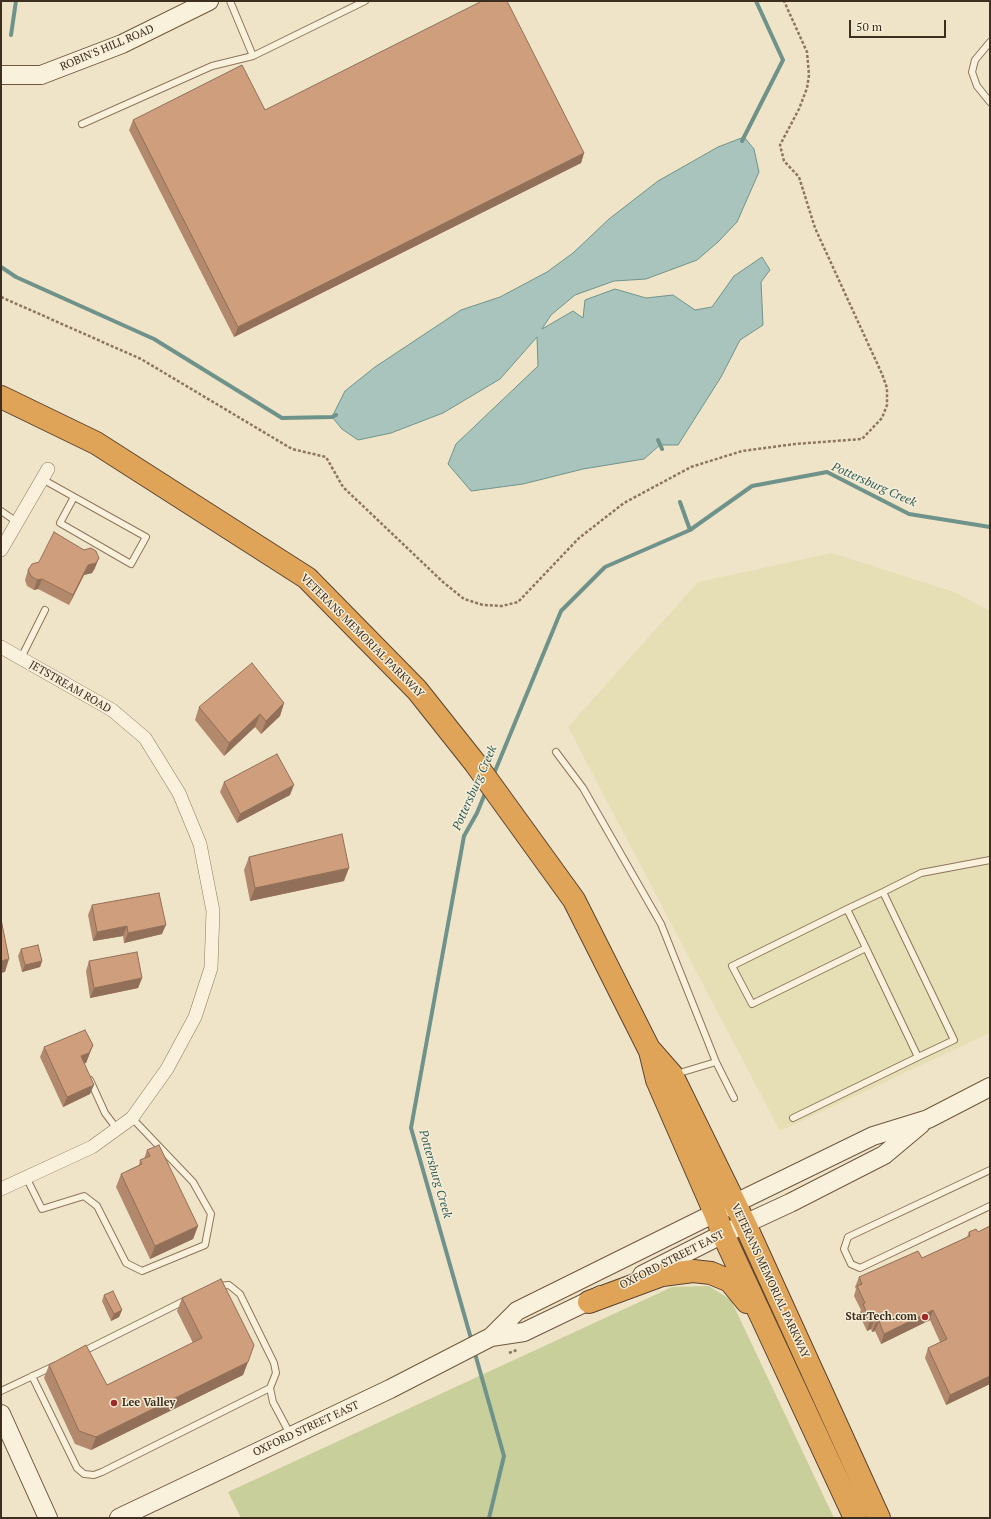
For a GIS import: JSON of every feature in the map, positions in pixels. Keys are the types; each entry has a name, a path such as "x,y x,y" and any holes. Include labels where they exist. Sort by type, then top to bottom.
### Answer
{"highway":[{"name":"VETERANS MEMORIAL PARKWAY","path":"1,397 96,443 307,578 417,690 475,763 510,809 574,900 650,1051 657,1080 715,1212 723,1234 855,1518"},
{"name":"VETERANS MEMORIAL PARKWAY","path":"650,1051 672,1074 745,1224 879,1518"},
{"path":"589,1302 662,1275 693,1271 711,1273 730,1281 766,1327"}],"main road":[{"name":"ROBIN'S HILL ROAD","path":"1,75 41,75 122,44 209,1"},
{"name":"OXFORD STREET EAST","path":"119,1518 390,1390 491,1337 517,1311 715,1212 873,1136 928,1119 990,1087"},
{"name":"OXFORD STREET EAST","path":"491,1337 524,1332 589,1302 884,1155 928,1119"},
{"path":"1,1414 48,1518"}],"street":[{"path":"1,550 45,474"},
{"name":"JETSTREAM ROAD","path":"1,647 112,710 145,738 179,793 200,844 213,911 211,968 195,1017 167,1069 132,1118 92,1147 1,1189"}],"lane":[{"path":"230,1 253,56"},
{"path":"82,124 212,66 253,56 365,1"},
{"path":"990,42 975,60 972,72 977,86 990,102"},
{"path":"45,474 74,497 146,537 131,564 60,523 74,497"},
{"path":"1,511 17,522"},
{"path":"21,658 45,610"},
{"path":"556,752 583,788 661,924 716,1062 734,1098"},
{"path":"866,948 752,1004 732,966 921,873 990,860"},
{"path":"793,1118 954,1040 883,892"},
{"path":"848,909 918,1057"},
{"path":"672,1074 716,1062"},
{"path":"88,1075 105,1113 117,1129"},
{"path":"26,1177 42,1209 84,1196 97,1206 126,1263 142,1271 205,1245 211,1214 200,1194 193,1182 132,1118"},
{"path":"990,1170 848,1237 844,1249 851,1264 860,1268 990,1206"},
{"path":"208,1289 216,1286 228,1285 240,1294 274,1363 276,1372 270,1388 273,1402 291,1437"},
{"path":"74,1356 194,1296"},
{"path":"1,1391 60,1363"},
{"path":"32,1376 77,1468 84,1474 102,1472 270,1388"}],"path":[{"path":"1,297 141,359 292,449 326,457 343,487 464,599 483,605 502,606 518,602 579,538 624,503 691,467 742,451 795,444 862,439 882,418 887,405 887,388 882,374 814,228 799,177 784,161 780,145 799,109 807,88 809,75 807,52 784,1"},
{"path":"509,1353 522,1347"}],"shaded area":[{"path":"832,553 954,592 990,611 990,1033 780,1131 568,727 698,582"}],"green space":[{"path":"709,1286 731,1300 834,1518 241,1518 228,1492 672,1287"}],"water":[{"path":"744,137 754,149 759,172 737,222 718,242 697,260 646,279 614,281 575,295 551,315 542,329 573,311 583,318 585,300 615,289 646,298 673,295 695,310 712,307 734,276 762,257 770,270 761,282 763,325 740,340 721,377 678,445 660,445 644,459 583,469 523,484 471,491 448,464 456,444 538,366 537,337 500,379 443,413 391,433 358,440 342,429 332,417 345,391 375,367 461,310 500,297 547,272 573,253 609,219 658,181 718,147"}],"building":[{"path":"482,1 507,1 584,153 238,327 133,120 242,65 265,110"},
{"path":"54,532 84,550 91,548 96,551 99,558 96,563 88,565 73,595 42,579 37,580 31,576 28,570 32,564 39,562"},
{"path":"252,663 284,703 266,721 260,714 229,743 199,707"},
{"path":"277,754 294,785 240,814 224,782"},
{"path":"342,834 349,868 255,888 249,857"},
{"path":"159,893 166,925 128,933 127,926 97,932 92,905"},
{"path":"1,919 9,959 1,961"},
{"path":"38,945 42,961 25,965 21,949"},
{"path":"137,952 142,978 94,988 89,961"},
{"path":"85,1030 93,1045 89,1053 81,1056 94,1085 67,1097 44,1047"},
{"path":"159,1145 198,1226 155,1246 121,1174 142,1164 140,1160 150,1156 147,1150"},
{"name":"StarTech.com","path":"990,1226 990,1376 950,1395 928,1348 947,1339 933,1310 884,1334 879,1321 870,1321 863,1304 865,1303 857,1286 862,1284 859,1277 918,1251 922,1258 970,1236 969,1232 976,1229 978,1232"},
{"path":"221,1279 254,1345 248,1362 96,1437 79,1431 49,1365 86,1345 107,1385 202,1338 182,1298"},
{"path":"113,1291 122,1310 114,1314 104,1295"}],"waterway":[{"path":"11,35 16,1"},
{"path":"742,141 783,60 756,1"},
{"path":"1,267 16,277 154,339 282,418 332,417 336,415"},
{"path":"658,440 662,449"},
{"name":"Pottersburg Creek","path":"493,776 561,611 605,567 690,530 752,486 827,472 909,514 990,527"},
{"path":"680,502 690,530"},
{"name":"Pottersburg Creek","path":"472,1342 411,1128 464,836 477,813 486,791"},
{"name":"Pottersburg Creek","path":"474,1350 504,1456 489,1518"}],"place":[{"name":"StarTech.com","path":"925,1317"},
{"name":"Lee Valley","path":"114,1403"}]}
